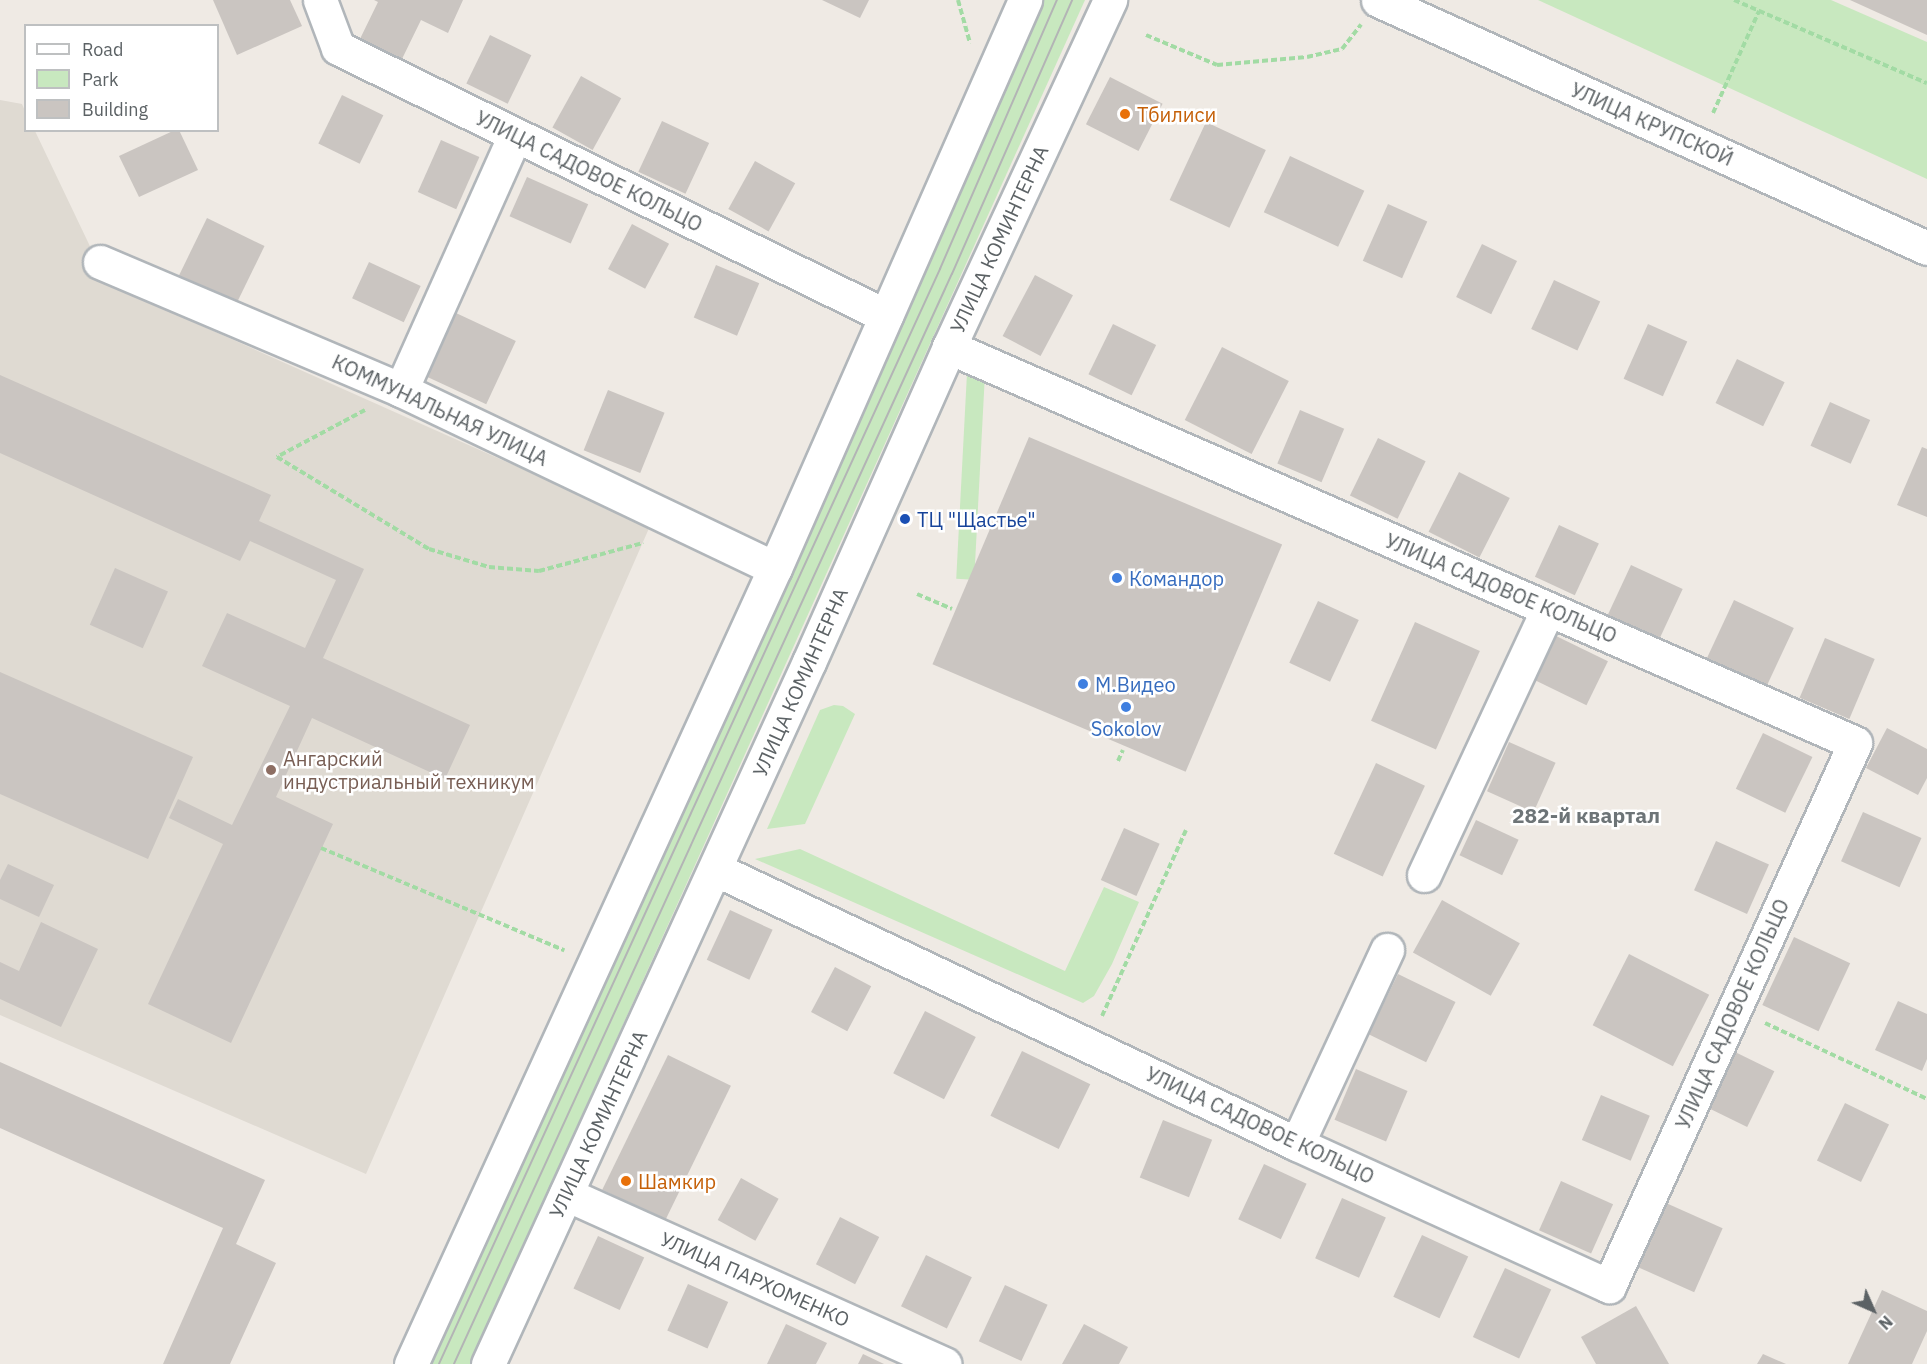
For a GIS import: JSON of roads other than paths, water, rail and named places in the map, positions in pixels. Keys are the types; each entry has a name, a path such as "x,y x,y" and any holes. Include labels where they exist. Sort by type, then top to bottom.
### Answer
{"street":[{"name":"УЛИЦА САДОВОЕ КОЛЬЦО","path":"320,0 338,48 886,316"},
{"path":"411,1364 775,567 1025,0"},
{"name":"УЛИЦА КОМИНТЕРНА","path":"488,1364 715,869 949,347 1110,0"},
{"name":"УЛИЦА КРУПСКОЙ","path":"1371,9 1927,248"},
{"path":"401,390 515,135"},
{"name":"КОММУНАЛЬНАЯ УЛИЦА","path":"100,262 401,390 775,567"},
{"name":"УЛИЦА САДОВОЕ КОЛЬЦО","path":"715,869 1297,1144 1609,1286 1855,743 949,347"},
{"path":"1424,874 1548,609"},
{"path":"1297,1144 1387,950"},
{"name":"УЛИЦА ПАРХОМЕНКО","path":"566,1194 945,1364"}],"tram line":[{"path":"439,1364 940,269 1057,0"},
{"path":"454,1364 952,274 1072,0"}],"place":[{"name":"Тбилиси","path":"1125,114"},
{"name":"ТЦ \"Щастье\"","path":"905,519"},
{"name":"Командор","path":"1117,578"},
{"name":"М.Видео","path":"1083,684"},
{"name":"Sokolov","path":"1126,707"},
{"name":"Ангарский индустриальный техникум","path":"271,770"},
{"name":"Шамкир","path":"626,1181"}],"district":[{"name":"282-й квартал","path":"1586,815"}]}
